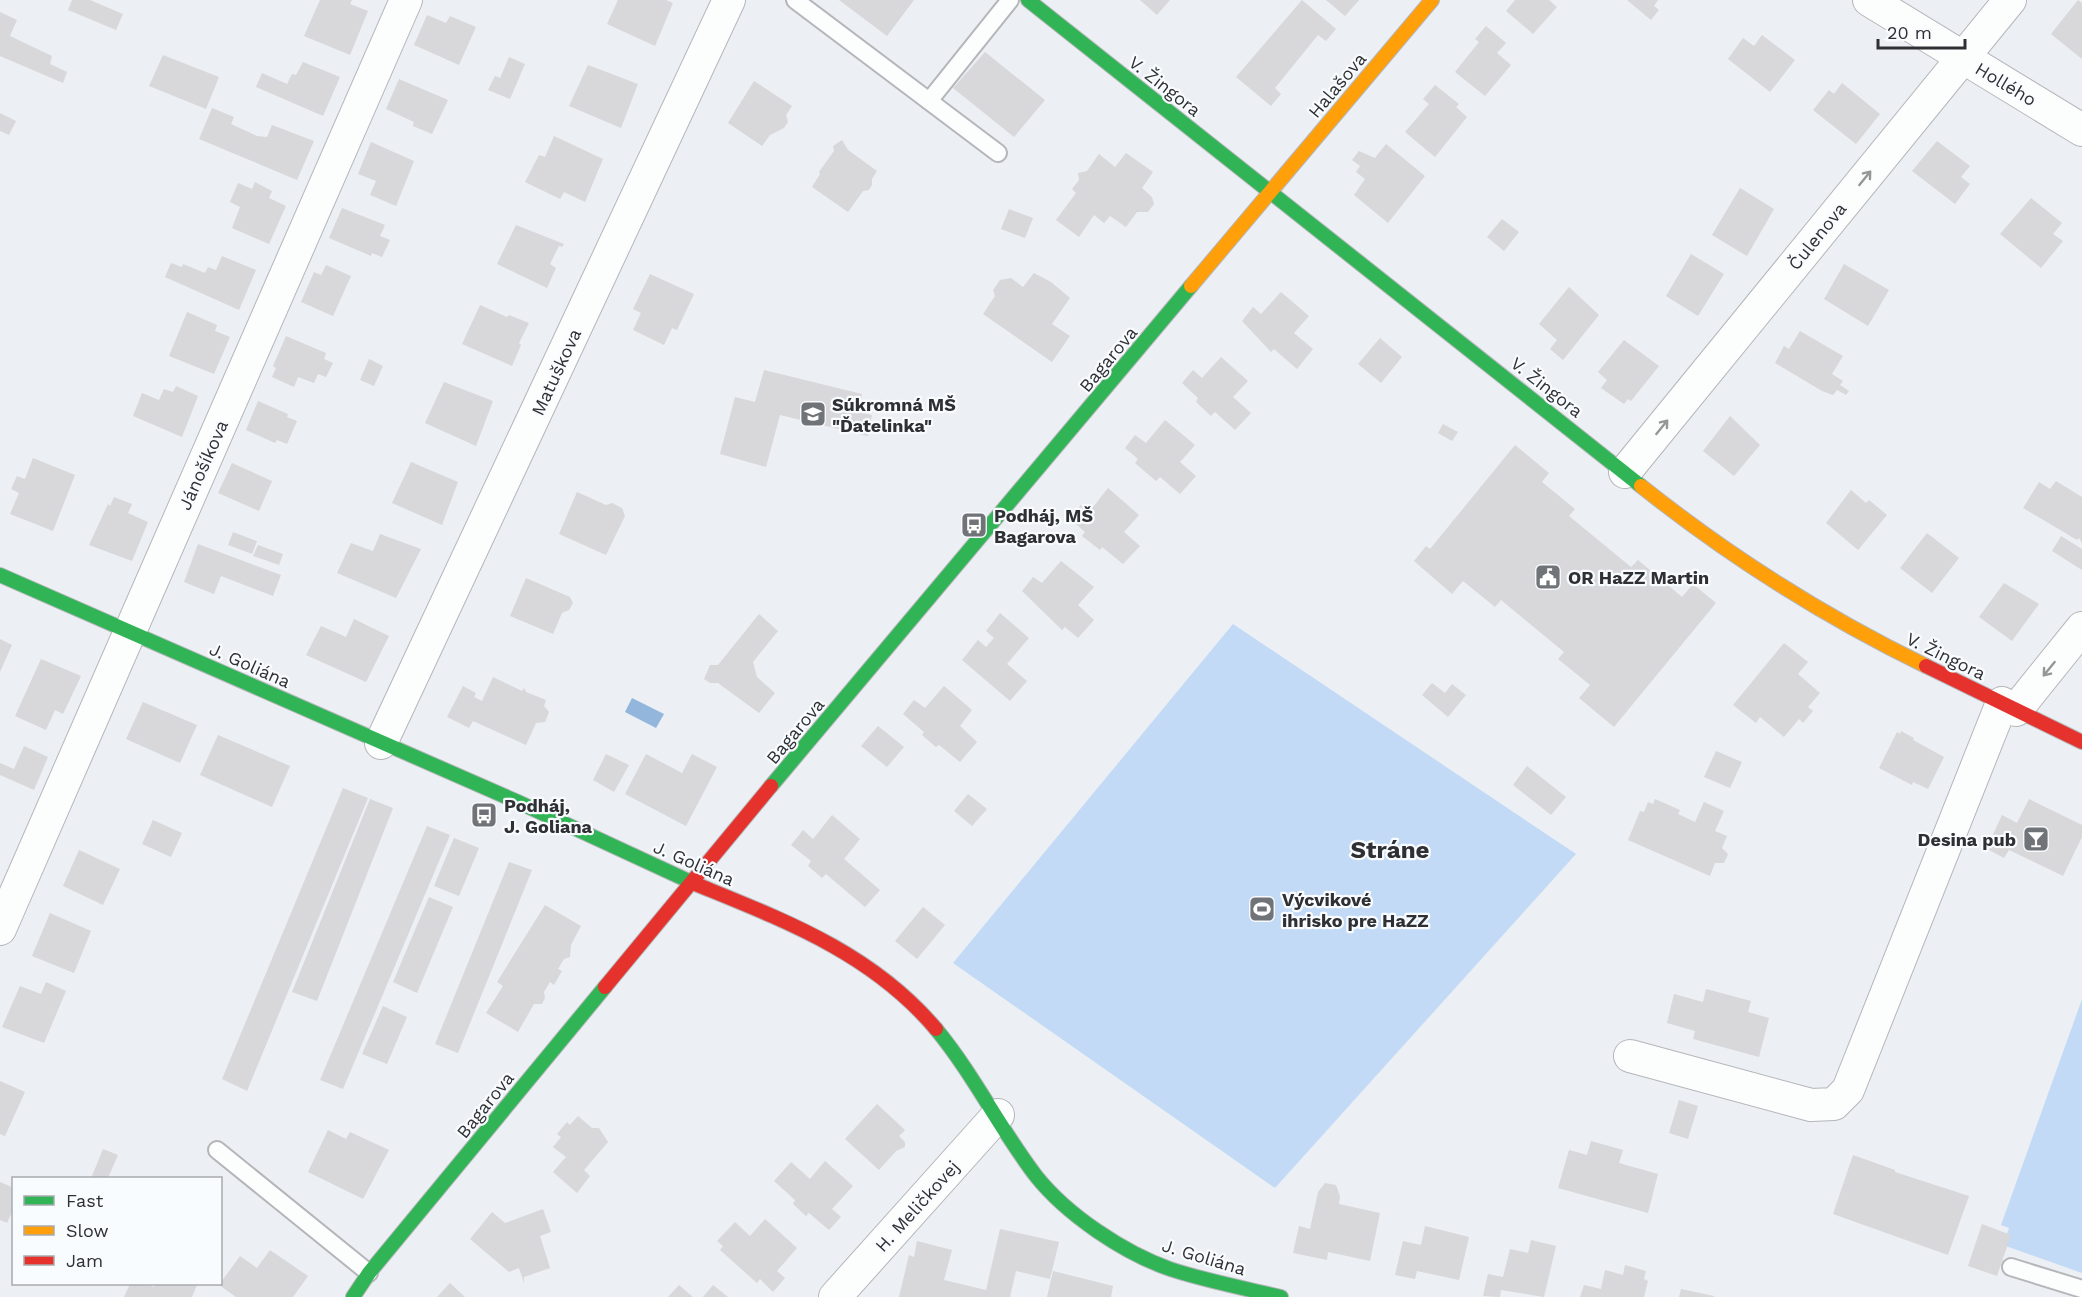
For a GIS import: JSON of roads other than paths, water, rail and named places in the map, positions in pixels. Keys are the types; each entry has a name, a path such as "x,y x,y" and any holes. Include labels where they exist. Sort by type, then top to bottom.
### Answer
{"street":[{"name":"Jánošíkova","path":"0,930 406,0"},
{"name":"Matuškova","path":"381,743 729,0"},
{"name":"V. Žingora","path":"1028,0 1685,521 1803,599 1877,642 2082,742"},
{"name":"Halašova","path":"1270,192 1432,0"},
{"name":"Hollého","path":"1869,0 2082,130"},
{"name":"Čulenova","path":"1625,472 2010,0"},
{"name":"Bagarova","path":"353,1297 369,1273 691,882 1270,192"},
{"name":"J. Goliána","path":"0,575 691,882 788,922 863,962 916,1007 955,1052 1037,1177 1081,1219 1129,1251 1208,1289 1281,1297"},
{"path":"1630,1056 1811,1105 1834,1104 1848,1090 2009,707 2082,628"},
{"name":"H. Meličkovej","path":"835,1297 998,1115"}],"lane":[{"path":"795,0 998,153"},
{"path":"929,101 1010,0"},
{"path":"217,1150 369,1273"},
{"path":"2011,1267 2082,1289"}],"place":[{"name":"Súkromná MŠ \"Ďatelinka\"","path":"813,414"},
{"name":"Podháj, MŠ Bagarova","path":"974,525"},
{"name":"OR HaZZ Martin","path":"1548,577"},
{"name":"Podháj, J. Goliana","path":"484,815"},
{"name":"Desina pub","path":"2036,839"},
{"name":"Výcvikové ihrisko pre HaZZ","path":"1262,909"}],"district":[{"name":"Stráne","path":"1390,850"}]}
